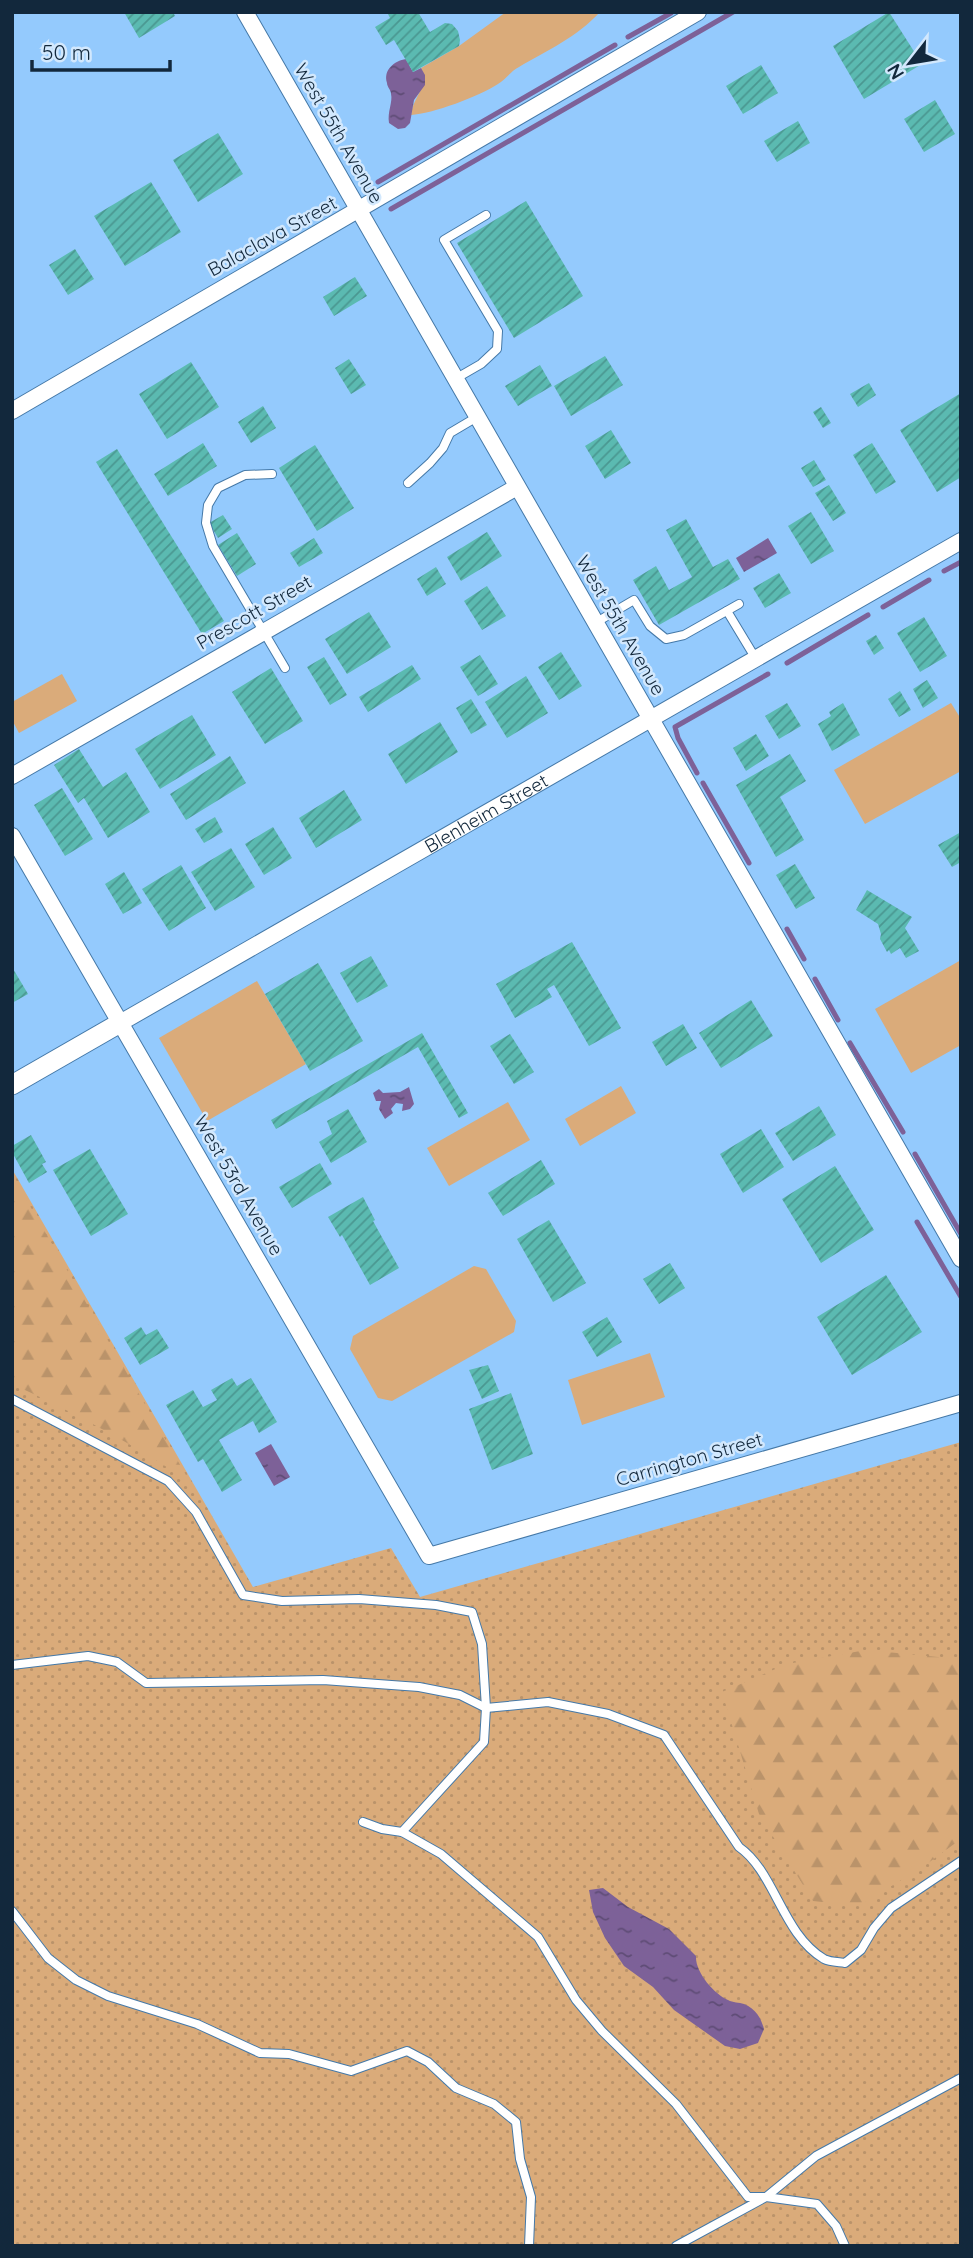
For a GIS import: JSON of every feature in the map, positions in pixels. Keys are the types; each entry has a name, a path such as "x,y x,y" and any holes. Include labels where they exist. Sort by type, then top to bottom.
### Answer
{"street":[{"name":"West 55th Avenue","path":"245,12 961,1259"},
{"name":"Balaclava Street","path":"12,411 698,12"},
{"name":"Prescott Street","path":"12,776 517,487"},
{"name":"Blenheim Street","path":"12,1085 961,541"},
{"name":"West 53rd Avenue","path":"12,836 429,1556"},
{"name":"Carrington Street","path":"429,1556 961,1403"}],"lane":[{"path":"455,379 481,364 497,349 498,331 444,240 486,215"},
{"path":"408,483 443,448 450,433 477,417"},
{"path":"272,474 245,475 218,488 208,505 206,523 213,546 285,668"},
{"path":"595,622 634,600 650,626 666,639 684,635 739,604"},
{"path":"727,611 756,659"},
{"path":"12,1399 168,1480 196,1512 243,1595 282,1601 359,1599 436,1605 472,1612 482,1644 486,1708 484,1742 402,1832"},
{"path":"12,1665 88,1656 117,1662 146,1683 323,1680 405,1686 460,1695 486,1708 548,1702 608,1714 664,1735 739,1847 752,1856 783,1911 802,1938 825,1960 845,1963 861,1950 874,1927 891,1908 961,1861"},
{"path":"363,1822 402,1832 441,1854 538,1937 557,1964 576,2000 602,2031 676,2104 748,2197 817,2204 836,2226 845,2246"},
{"path":"12,1911 48,1958 76,1980 108,1996 197,2024 260,2053 289,2054 351,2071 407,2051 428,2062 456,2088 494,2104 516,2122 520,2159 531,2197 529,2246"},
{"path":"676,2246 766,2197 816,2156 961,2078"}],"green space":[{"path":"506,12 600,12 572,36 516,69 490,89 443,108 411,115 424,80 421,68 459,46"},
{"path":"62,674 77,701 19,733 12,720 12,702"},
{"path":"951,703 961,719 961,771 865,824 834,770"},
{"path":"961,960 961,1045 911,1073 875,1009"},
{"path":"257,981 306,1064 207,1121 159,1038"},
{"path":"621,1086 636,1113 580,1146 565,1119"},
{"path":"508,1102 530,1140 449,1186 427,1148"},
{"path":"12,1169 253,1587 391,1548 420,1597 961,1442 961,2246 12,2246"},
{"path":"12,1175 190,1482 103,1430 12,1384"},
{"path":"474,1266 486,1269 516,1321 514,1332 392,1401 378,1398 350,1349 353,1336"},
{"path":"650,1353 665,1397 582,1425 568,1380"},
{"path":"866,1650 948,1658 961,1662 961,1839 924,1866 859,1906 813,1901 759,1814 722,1692 787,1664"}],"water":[{"path":"406,59 413,72 421,68 425,75 425,85 414,100 410,123 405,128 398,129 389,123 391,97 386,78 388,70 394,64"},
{"path":"768,538 777,553 744,572 736,558"},
{"path":"409,1087 414,1104 410,1109 402,1111 403,1104 396,1103 391,1109 393,1113 385,1119 379,1109 381,1101 376,1101 373,1093 379,1089 383,1093 400,1092"},
{"path":"271,1444 290,1477 274,1486 255,1453"},
{"path":"603,1888 628,1907 669,1929 696,1956 699,1969 711,1988 728,2000 744,2004 755,2011 764,2029 758,2043 740,2049 725,2046 674,2010 653,1987 624,1966 605,1938 593,1912 589,1890"}],"building":[{"path":"124,12 173,12 175,16 139,38"},
{"path":"387,12 418,12 430,32 445,23 452,24 458,31 459,46 413,72 394,40 386,45 375,27 390,18"},
{"path":"889,12 922,64 864,99 833,46"},
{"path":"761,65 778,93 743,114 726,86"},
{"path":"935,100 955,134 924,152 904,119"},
{"path":"798,121 810,143 777,162 764,141"},
{"path":"218,133 243,174 198,202 173,160"},
{"path":"151,182 181,232 125,266 94,216"},
{"path":"526,201 583,296 514,338 457,243"},
{"path":"75,249 94,279 68,295 49,265"},
{"path":"355,277 367,296 334,316 323,297"},
{"path":"605,356 623,385 571,416 554,386"},
{"path":"349,359 366,385 351,394 335,368"},
{"path":"191,362 219,407 167,439 139,394"},
{"path":"540,365 552,386 518,406 505,386"},
{"path":"869,383 876,395 858,407 850,394"},
{"path":"961,393 961,477 937,492 900,430"},
{"path":"263,406 276,428 251,443 238,422"},
{"path":"821,407 831,423 823,428 813,412"},
{"path":"611,430 631,463 605,479 585,446"},
{"path":"203,443 217,466 168,496 154,474"},
{"path":"872,443 896,482 876,494 853,455"},
{"path":"315,445 354,508 317,531 279,468"},
{"path":"117,449 224,621 202,634 96,462"},
{"path":"814,460 826,480 813,487 801,468"},
{"path":"829,485 846,513 833,521 815,493"},
{"path":"811,512 834,551 811,564 788,526"},
{"path":"223,515 232,529 218,538 209,523"},
{"path":"686,519 713,567 728,559 740,579 659,625 633,580 656,566 669,590 692,577 666,530"},
{"path":"487,532 502,556 461,581 447,557"},
{"path":"237,533 256,564 237,576 218,545"},
{"path":"314,538 323,553 299,567 290,553"},
{"path":"436,567 446,584 427,596 417,579"},
{"path":"779,573 791,593 765,608 753,588"},
{"path":"487,586 506,616 482,630 464,601"},
{"path":"369,612 391,647 347,674 325,639"},
{"path":"924,617 947,656 920,672 897,633"},
{"path":"876,635 884,648 874,655 866,641"},
{"path":"561,652 582,686 559,700 538,667"},
{"path":"480,655 498,684 478,696 460,667"},
{"path":"324,657 347,695 330,705 307,667"},
{"path":"412,665 421,679 368,712 359,697"},
{"path":"271,668 303,721 265,744 232,692"},
{"path":"526,676 548,713 507,738 485,702"},
{"path":"927,680 938,698 923,708 913,689"},
{"path":"900,691 911,710 899,717 888,699"},
{"path":"471,699 487,725 471,734 456,708"},
{"path":"787,703 801,726 779,739 765,716"},
{"path":"843,703 860,735 832,751 818,724 831,716 829,712"},
{"path":"192,715 216,755 160,789 135,749"},
{"path":"440,722 458,752 406,784 388,754"},
{"path":"756,734 769,756 746,771 733,748"},
{"path":"79,749 103,787 126,772 150,812 108,838 84,798 78,803 54,765"},
{"path":"790,754 806,781 780,797 804,840 776,857 736,785"},
{"path":"230,756 246,783 186,820 170,794"},
{"path":"62,788 93,839 65,856 34,805"},
{"path":"344,790 362,820 316,848 299,818"},
{"path":"215,817 223,832 204,843 195,829"},
{"path":"273,827 292,858 264,875 245,844"},
{"path":"961,832 961,862 952,867 938,845"},
{"path":"231,848 255,887 215,911 191,872"},
{"path":"795,864 815,898 796,909 776,875"},
{"path":"181,865 206,908 169,931 142,889"},
{"path":"124,872 142,903 123,914 105,884"},
{"path":"867,890 912,917 905,928 919,951 906,958 900,948 891,954 889,950 887,952 880,939 878,924 856,910"},
{"path":"572,942 621,1028 589,1046 554,985 547,989 552,997 515,1018 496,984"},
{"path":"371,956 388,986 357,1003 340,973"},
{"path":"318,963 363,1041 310,1071 265,994"},
{"path":"12,967 28,994 12,1003"},
{"path":"751,1000 773,1036 721,1068 699,1033"},
{"path":"683,1024 697,1048 666,1066 652,1042"},
{"path":"422,1033 468,1113 459,1118 418,1047 276,1129 271,1120"},
{"path":"510,1034 534,1072 514,1084 490,1046"},
{"path":"819,1106 836,1135 793,1161 775,1133"},
{"path":"348,1109 367,1142 331,1163 319,1142 332,1134 327,1121"},
{"path":"761,1129 784,1167 743,1193 720,1154"},
{"path":"31,1135 46,1162 42,1164 47,1172 29,1183 12,1152 12,1146"},
{"path":"90,1149 128,1214 91,1236 53,1170"},
{"path":"541,1160 555,1184 503,1216 488,1193"},
{"path":"320,1163 332,1184 292,1208 279,1187"},
{"path":"835,1166 874,1230 821,1263 782,1199"},
{"path":"363,1197 399,1268 370,1285 342,1235 340,1237 328,1217"},
{"path":"549,1220 586,1283 553,1302 517,1239"},
{"path":"670,1263 685,1288 659,1304 643,1279"},
{"path":"886,1275 922,1332 852,1375 817,1317"},
{"path":"607,1317 622,1342 597,1357 582,1332"},
{"path":"141,1327 146,1335 157,1329 169,1348 140,1365 124,1338"},
{"path":"488,1365 499,1391 482,1399 469,1370"},
{"path":"232,1378 237,1386 251,1378 277,1422 259,1433 253,1421 219,1440 242,1480 222,1492 203,1459 198,1462 166,1405 193,1390 203,1407 217,1400 211,1390"},
{"path":"511,1393 533,1454 492,1470 469,1409"}],"waterway":[{"path":"391,209 733,12"},
{"path":"628,37 671,13"},
{"path":"378,182 615,45"},
{"path":"944,571 961,562"},
{"path":"883,607 929,580"},
{"path":"787,663 868,615"},
{"path":"697,773 675,727 768,674"},
{"path":"703,783 749,863"},
{"path":"787,929 804,959"},
{"path":"815,979 838,1020"},
{"path":"850,1043 903,1132"},
{"path":"915,1154 961,1234"},
{"path":"917,1222 961,1297"}]}
